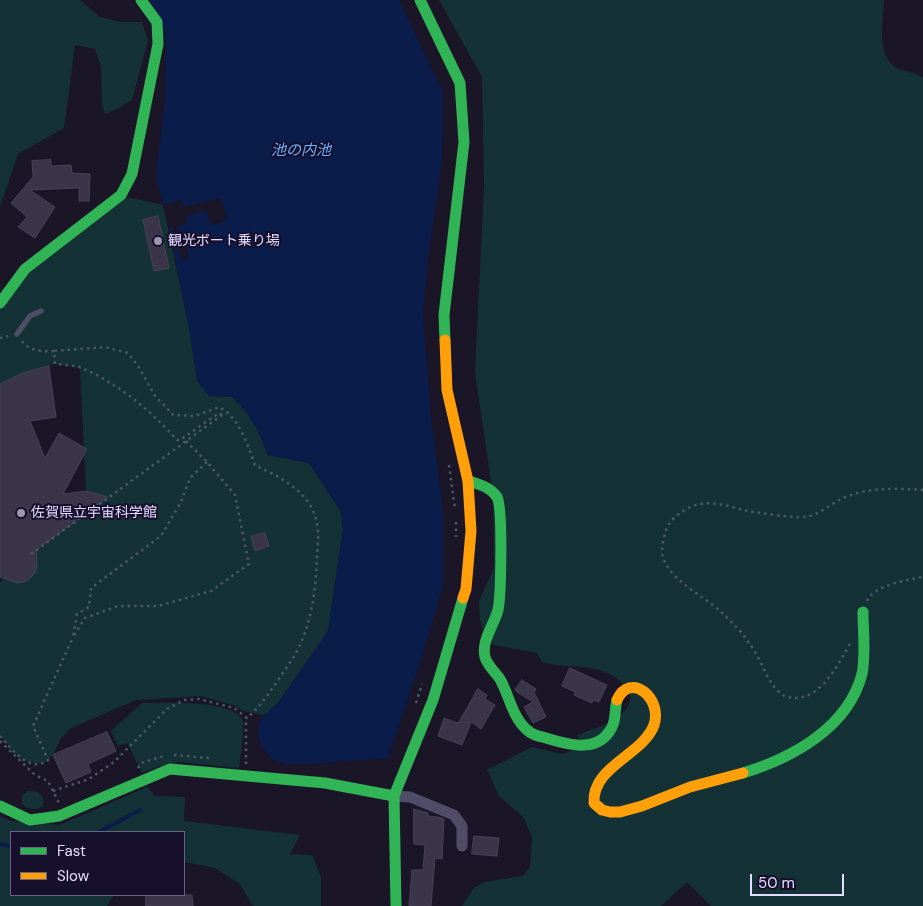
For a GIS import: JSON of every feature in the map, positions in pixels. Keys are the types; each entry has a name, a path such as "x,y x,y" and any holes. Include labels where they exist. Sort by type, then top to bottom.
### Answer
{"street":[{"path":"0,304 25,269 121,195 132,174 158,44 157,22 141,0"},
{"path":"396,906 394,796 433,700 466,589 471,531 468,481 446,390 444,315 464,142 460,83 420,0"},
{"path":"468,481 486,486 494,491 498,501 500,591 497,614 487,640 485,656 488,664 498,676 523,725 533,735 570,745 588,746 599,742 610,733 615,721 616,700 620,692 629,688 639,688 649,694 654,704 657,718 646,738 600,780 593,790 592,797 595,805 603,811 619,811 640,807 679,790 758,768 798,750 829,727 848,706 855,694 862,673 863,612"},
{"path":"0,806 30,820 59,816 170,769 228,775 248,769 394,796 410,797 454,815 462,826 462,846"}],"lane":[{"path":"17,334 30,316 41,311"}],"path":[{"path":"17,334 25,346 42,352 105,346 128,353 140,369 155,396 173,415 195,416 219,407 226,411 243,432 255,465 289,482 304,497 313,510 318,526 316,572 307,628 296,652 267,698 247,718 248,769"},
{"path":"31,554 222,415 219,413 180,440 177,440 157,418 108,383 80,368 55,364 54,352"},
{"path":"0,736 22,760 40,764 48,760 34,726 73,637 85,618 118,606 158,606 211,590 249,564 235,495 186,441"},
{"path":"448,457 456,515 456,545"},
{"path":"73,637 77,614 89,607 91,588 161,536 181,502 190,478 207,462"},
{"path":"851,642 835,669 824,683 811,694 797,698 785,697 778,692 771,682 755,652 739,631 719,610 684,585 668,566 662,554 666,529 670,522 684,510 694,505 726,504 749,511 804,518 841,499 864,491 891,489 923,490"},
{"path":"863,612 868,598 873,592 900,581 923,577"},
{"path":"413,711 423,683"},
{"path":"53,791 88,779 114,762 167,709 184,700 199,699 234,708 247,718"},
{"path":"0,741 35,775 48,781 61,808"},
{"path":"136,770 141,763 159,757 181,754 209,758"},
{"path":"238,761 248,769"}],"green space":[{"path":"0,0 80,0 100,17 121,22 142,22 148,41 132,100 105,114 102,105 101,66 95,49 75,45 64,128 18,154 0,207"},
{"path":"439,0 884,0 882,38 886,56 891,64 898,69 917,74 923,78 923,906 711,906 687,882 661,906 462,906 474,888 484,882 523,876 530,867 532,837 524,818 499,796 487,770 532,747 562,754 584,747 577,735 610,722 624,712 631,697 620,681 602,671 542,662 537,653 494,645 486,639 480,620 479,601 494,568 493,495 475,372 484,185 482,77"},
{"path":"127,197 163,205 189,328 198,381 209,396 232,397 239,404 254,423 268,455 309,463 341,512 343,529 328,631 278,703 264,715 244,711 235,706 201,696 136,700 71,728 61,738 53,755 46,762 31,763 20,757 0,736 0,583 5,576 24,582 32,576 36,569 36,550 108,497 86,491 80,368 55,364 23,373 0,384 0,308 27,271"},
{"path":"142,703 197,704 227,709 237,714 243,721 239,768 179,762 142,773 127,743 118,746 111,731"},
{"path":"147,787 155,796 185,797 184,821 300,835 290,854 312,855 321,877 321,906 253,906 240,884 215,868 185,862 185,831 10,831 10,896 113,896 107,906 0,906 0,816 11,821 60,825"},
{"path":"28,791 38,792 43,797 43,806 37,809 26,808 22,803 22,795"}],"water":[{"name":"池の内池","path":"150,0 399,0 443,92 442,160 428,259 423,314 431,417 443,510 443,586 420,663 388,758 312,764 286,764 272,759 261,745 258,733 259,723 264,715 278,703 328,631 343,529 341,512 309,463 268,455 254,423 239,404 232,397 209,396 197,381 189,328 169,228 157,182 165,101 166,51 165,32"}],"pier":[{"path":"221,198 227,221 211,225 206,210 186,216 188,223 178,225 183,246 186,246 189,258 181,260 172,227 169,228 163,205 182,200 184,207"}],"building":[{"path":"51,160 51,166 71,165 72,173 90,174 89,201 79,201 79,188 30,190 55,207 35,238 18,227 27,217 11,203 33,177 32,161"},
{"name":"観光ボート乗り場","path":"158,216 169,268 154,271 143,220"},
{"path":"49,366 56,417 30,421 45,458 59,433 87,449 63,494 86,491 108,497 36,550 37,566 35,573 24,582 17,583 0,577 0,384 23,373"},
{"path":"265,533 269,546 255,551 251,537"},
{"path":"570,668 607,685 599,702 593,700 592,703 574,695 575,692 562,686"},
{"path":"522,680 536,689 534,692 546,717 533,723 524,707 533,702 515,690"},
{"path":"478,689 487,695 485,699 495,705 481,729 471,722 462,745 438,736 444,718 458,723"},
{"path":"107,732 116,751 88,764 91,772 66,783 53,755"},
{"path":"414,809 428,813 428,816 444,819 442,859 435,858 431,906 409,906 412,870 423,870 425,845 414,844"},
{"path":"474,836 499,838 497,856 472,854"},
{"path":"192,895 193,906 146,906 146,896"}],"waterway":[{"path":"101,831 140,810"},
{"path":"0,844 10,846"}],"traffic: fast":[{"path":"0,303 25,269 121,195 132,174 158,44 157,22 141,0"},
{"path":"420,0 460,83 464,142 444,315 445,340"},
{"path":"468,481 488,488 497,497 499,504 501,552 499,602 496,616 486,639 484,651 489,666 500,679 521,724 528,731 538,736 562,743 588,745 603,739 612,728 617,700"},
{"path":"396,906 394,796 433,700 463,598"},
{"path":"743,773 780,759 816,738 844,710 855,693 862,674 864,651 863,612"},
{"path":"0,806 30,820 59,816 170,769 325,783 394,796"}],"traffic: slow":[{"path":"445,340 447,390 468,481 471,531 466,589 463,598"},
{"path":"617,700 623,692 630,688 637,688 644,691 650,698 656,715 654,725 640,745 609,770 601,779 596,790 594,803 602,810 620,812 642,806 690,787 743,773"}],"place":[{"name":"観光ボート乗り場","path":"158,241"},
{"name":"佐賀県立宇宙科学館","path":"21,513"}]}
